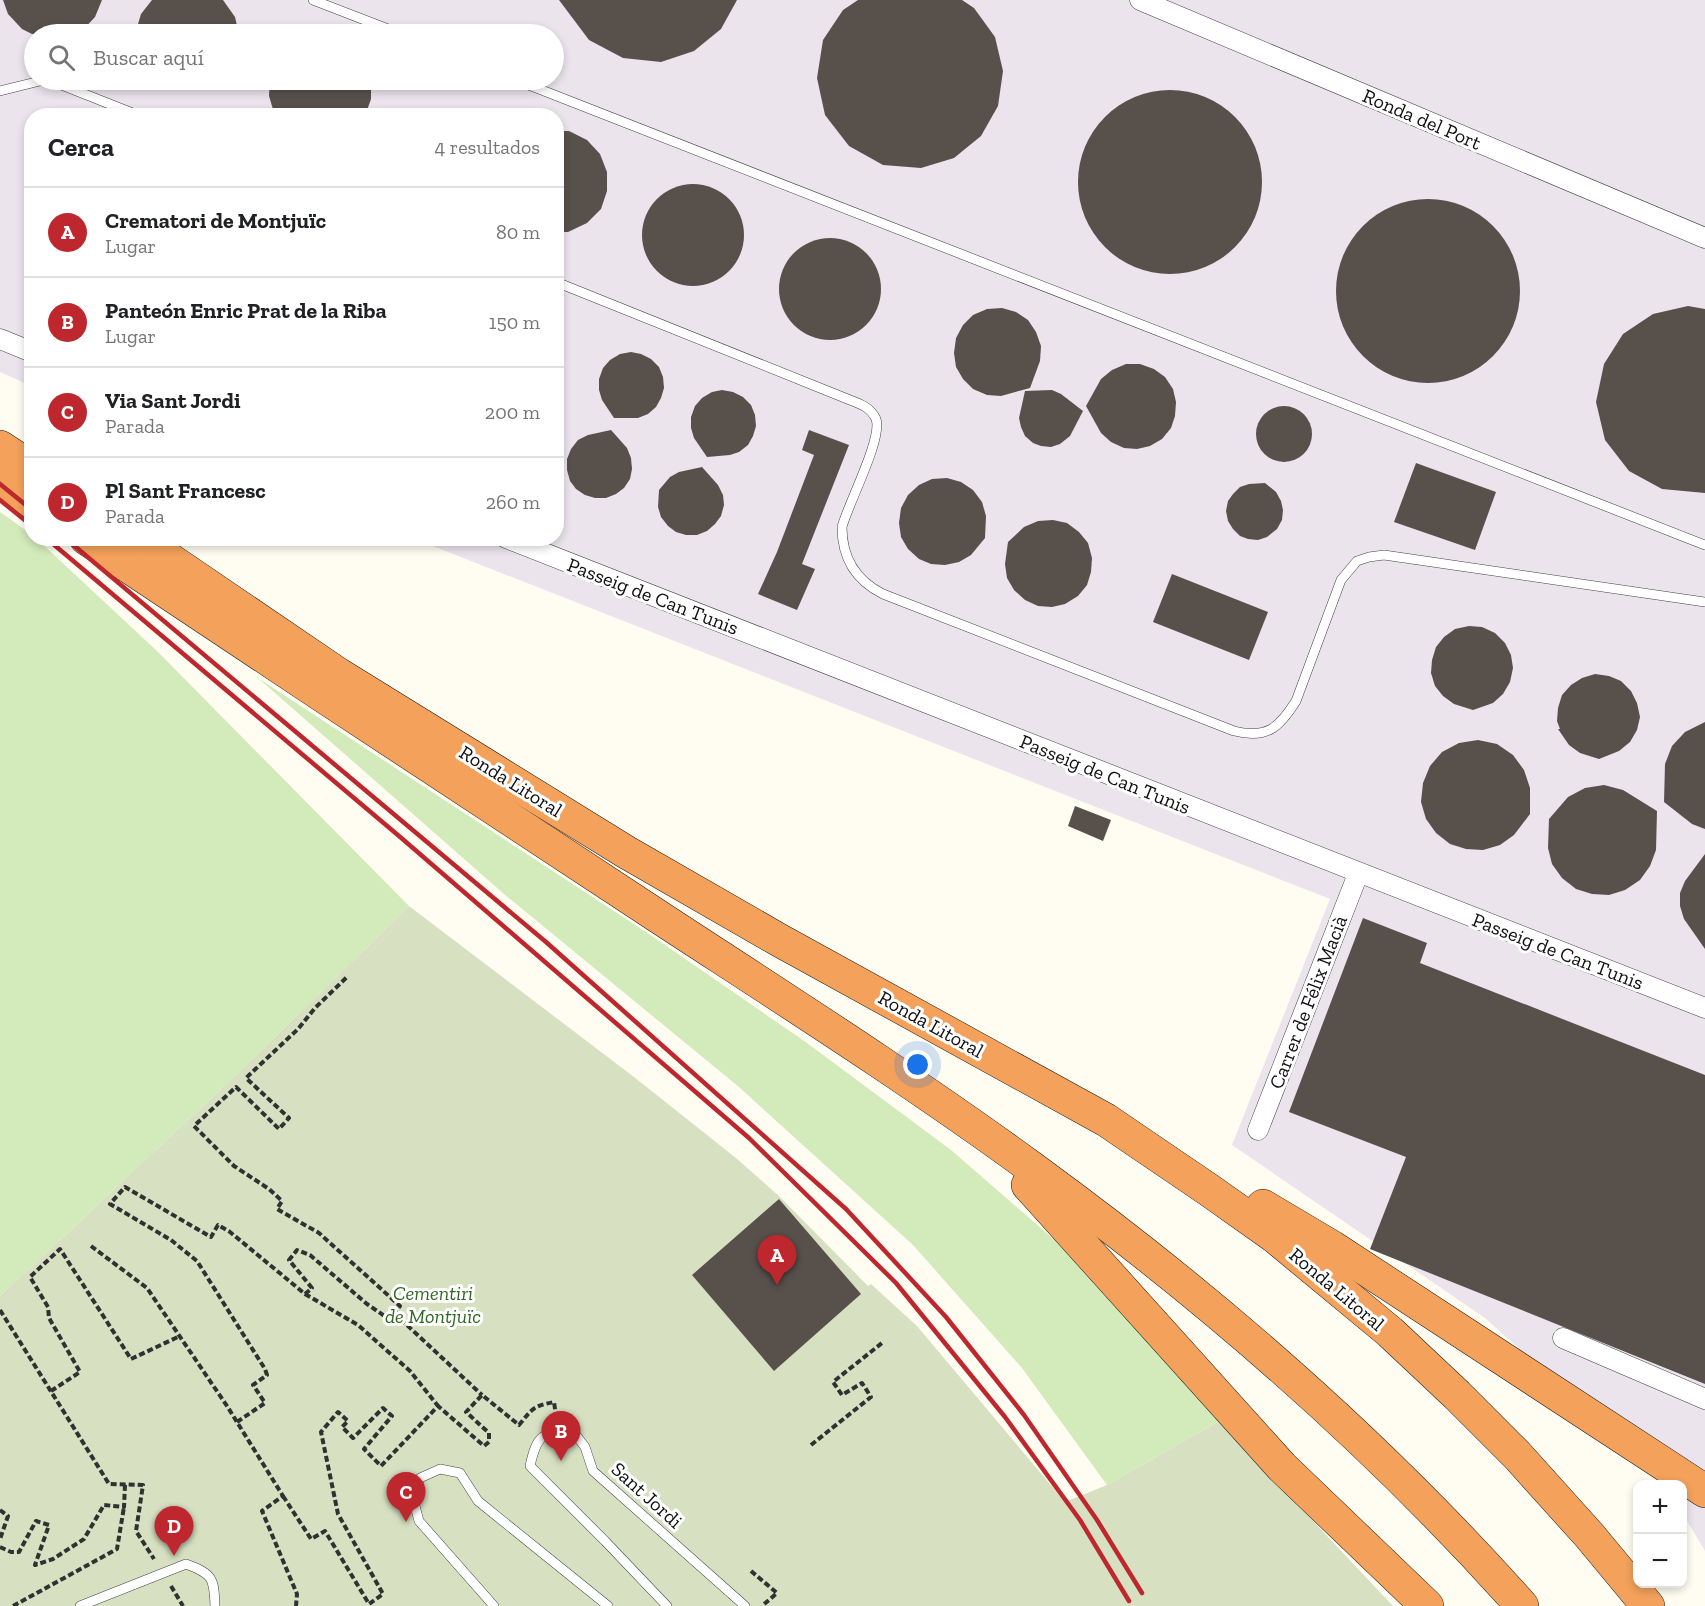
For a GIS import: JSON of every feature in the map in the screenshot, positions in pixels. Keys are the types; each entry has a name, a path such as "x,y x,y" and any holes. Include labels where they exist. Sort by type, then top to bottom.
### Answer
{"highway":[{"path":"0,447 24,463"},
{"path":"0,481 24,497"},
{"name":"Ronda Litoral","path":"99,546 330,685 798,951 1106,1120 1274,1236 1390,1332 1517,1455 1589,1535 1648,1606"},
{"name":"Ronda Litoral","path":"148,546 330,685 971,1125 1115,1232 1224,1318 1303,1386 1459,1537 1522,1606"},
{"path":"1106,1120 1250,1198 1332,1247 1705,1491"},
{"path":"971,1125 1065,1224 1282,1467 1427,1606"}],"street":[{"name":"Ronda del Port","path":"1140,0 1705,238"},
{"path":"0,339 24,349"},
{"name":"Passeig de Can Tunis","path":"526,546 1358,874 1705,1008"},
{"name":"Carrer de Félix Macià","path":"1258,1130 1358,874"},
{"path":"1563,1338 1705,1399"}],"lane":[{"path":"313,0 375,24"},
{"path":"0,92 24,85"},
{"path":"75,90 120,108"},
{"path":"542,90 1705,545"},
{"path":"564,285 863,405 871,412 877,421 876,440 842,527 845,555 860,579 869,587 1234,731 1259,734 1279,725 1288,714 1296,701 1341,580 1357,561 1369,557 1384,555 1705,602"},
{"name":"Sant Jordi","path":"667,1606 530,1466 535,1444 551,1432 572,1430 585,1447 593,1471 745,1606"},
{"path":"494,1606 419,1521 412,1495 420,1478 440,1469 460,1473 478,1501 608,1606"},
{"path":"80,1606 186,1564 205,1572 215,1587 215,1606"}],"path":[{"path":"304,1294 312,1288 289,1260 297,1250 310,1255 367,1304 389,1319 400,1306 319,1233 277,1209 282,1201 269,1189 234,1166 194,1126 236,1087 279,1129 289,1118 246,1078 298,1029 315,1008 347,977"},
{"path":"237,1422 265,1403 254,1385 267,1375 265,1369 197,1261 171,1240 110,1204 125,1187 211,1236 218,1225 230,1232 304,1294 358,1325 410,1371 438,1406 457,1425 484,1446 489,1442 489,1433 466,1412 482,1395"},
{"path":"91,1246 147,1288 237,1422 311,1539 325,1531 369,1604 383,1594 338,1514 321,1432 338,1412 348,1422 342,1427 353,1438 383,1408 392,1416 364,1449 381,1466 438,1406"},
{"path":"51,1391 80,1372 50,1318 48,1307 30,1277 60,1249 131,1359 180,1336"},
{"path":"0,1310 109,1484 143,1485 136,1531 157,1564"},
{"path":"394,1313 482,1395 519,1425 533,1407 547,1403"},
{"path":"811,1445 872,1397 862,1383 842,1395 833,1382 882,1343"},
{"path":"13,1606 117,1549 125,1485"},
{"path":"283,1496 262,1511 297,1594 296,1606"},
{"path":"0,1547 11,1552 19,1552 36,1521 49,1525 34,1565 53,1559 84,1539 104,1505 124,1507"},
{"path":"0,1510 8,1516 0,1539"},
{"path":"751,1571 777,1593 762,1606"}],"shaded area":[{"path":"0,0 1705,0 1705,1551 1687,1521 1687,1480 1661,1480 1656,1472 1485,1318 1232,1145 1330,899 433,546 564,546 564,108 24,108 24,383 0,372"}],"green space":[{"path":"0,512 24,529 24,546 44,546 158,652 409,906 236,1075 0,1296"},
{"path":"258,678 649,934 807,1043 951,1150 1057,1242 1219,1421 1107,1485 1022,1368 913,1245 739,1087 504,894"},
{"name":"Cementiri de Montjuïc","path":"409,906 634,1077 736,1158 780,1197 868,1286 871,1284 917,1326 1065,1502 1107,1485 1219,1421 1393,1606 0,1606 0,1296 236,1075"}],"building":[{"path":"3,0 102,0 95,17 88,24 24,24 24,30 8,14"},
{"path":"152,0 223,0 235,17 237,24 138,24 141,14"},
{"path":"559,0 737,0 721,29 694,51 661,62 623,58 589,40"},
{"path":"858,0 962,0 974,8 995,37 1003,71 998,106 981,136 954,158 921,168 883,165 849,146 825,115 817,78 823,40 843,10"},
{"path":"269,90 371,90 368,108 273,108"},
{"path":"1170,90 1205,97 1221,105 1235,117 1247,131 1255,147 1262,182 1255,217 1247,233 1235,247 1221,259 1205,267 1170,274 1135,267 1119,259 1105,247 1093,233 1085,217 1078,182 1085,147 1093,131 1105,117 1119,105 1135,97"},
{"path":"564,131 569,131 587,140 600,154 607,172 607,191 601,209 587,223 564,232"},
{"path":"693,184 713,188 729,199 740,215 744,235 740,255 729,271 713,282 693,286 673,282 657,271 646,255 642,235 646,215 657,199 673,188"},
{"path":"1428,199 1463,206 1479,214 1493,226 1505,240 1513,256 1520,291 1513,326 1505,342 1493,356 1479,368 1463,376 1428,383 1393,376 1377,368 1363,356 1351,342 1343,326 1336,291 1343,256 1351,240 1363,226 1377,214 1393,206"},
{"path":"830,238 850,242 866,253 877,269 881,289 877,309 866,325 850,336 830,340 810,336 794,325 783,309 779,289 783,269 794,253 810,242"},
{"path":"1688,306 1705,309 1705,493 1662,489 1629,471 1605,440 1596,402 1604,364 1623,334 1653,314"},
{"path":"1002,308 1016,312 1028,320 1041,346 1040,361 1030,388 1001,396 987,395 973,389 956,367 954,353 956,338 963,325 973,315 987,309"},
{"path":"631,352 651,359 659,367 664,388 656,407 648,414 638,418 614,418 602,400 599,379 603,368 610,360 620,354"},
{"path":"1126,364 1140,364 1154,369 1165,377 1173,389 1176,402 1171,428 1162,439 1150,446 1137,449 1124,448 1111,442 1101,433 1086,406 1101,379 1112,370"},
{"path":"722,390 743,397 751,405 756,426 748,445 739,452 707,457 694,438 691,417 695,406 702,398 712,392"},
{"path":"1052,390 1083,411 1070,436 1060,444 1051,447 1041,446 1025,436 1019,418 1025,391"},
{"path":"1278,406 1290,406 1304,414 1312,428 1310,445 1304,454 1290,462 1278,462 1261,450 1256,440 1256,428 1268,411"},
{"path":"611,430 627,448 631,458 630,479 624,488 606,498 585,495 570,481 567,459 571,449 578,440 588,435"},
{"path":"809,430 849,445 802,564 815,569 797,610 758,594 777,552 814,455 802,450"},
{"path":"1416,463 1496,492 1475,550 1394,522"},
{"path":"702,467 718,485 723,495 724,505 721,516 707,531 697,535 676,532 661,517 658,507 659,490 670,477 679,472"},
{"path":"947,478 961,482 973,490 982,502 986,516 985,538 971,555 959,562 945,565 931,564 919,559 908,549 901,537 899,523 901,508 908,495 919,485 932,479"},
{"path":"1265,483 1276,492 1281,501 1282,520 1277,529 1267,537 1258,540 1240,536 1228,521 1226,511 1228,501 1240,487"},
{"path":"1053,520 1067,523 1088,543 1092,558 1091,572 1087,585 1078,596 1065,604 1052,607 1038,606 1025,600 1014,590 1007,578 1005,564 1008,542 1024,527 1038,521"},
{"path":"1172,574 1268,612 1249,660 1153,622"},
{"path":"1469,626 1482,627 1495,633 1505,643 1511,655 1513,668 1510,682 1503,694 1493,703 1473,710 1454,704 1443,696 1435,686 1431,673 1436,647 1444,637 1455,629"},
{"path":"1595,674 1621,681 1631,691 1640,717 1637,730 1630,742 1619,751 1599,759 1580,753 1569,745 1558,729 1560,729 1557,721 1562,695 1582,678"},
{"path":"1705,722 1705,829 1692,824 1664,802 1665,764 1672,746 1685,732"},
{"path":"1478,740 1497,744 1513,755 1524,770 1530,788 1530,814 1514,835 1500,845 1483,850 1466,849 1450,844 1436,833 1426,819 1421,802 1423,783 1430,766 1442,752 1459,743"},
{"path":"1604,785 1623,790 1657,811 1656,850 1650,866 1640,880 1625,890 1609,895 1592,894 1576,889 1562,878 1552,864 1548,848 1549,819 1568,797 1585,788"},
{"path":"1075,806 1111,820 1103,841 1068,826"},
{"path":"1705,854 1705,949 1684,919 1680,906 1680,893 1685,881"},
{"path":"1363,918 1427,943 1420,963 1705,1075 1705,1384 1370,1249 1406,1157 1289,1112"},
{"path":"779,1199 861,1294 774,1371 692,1275"}],"railway":[{"path":"0,484 24,504"},
{"path":"0,500 24,520"},
{"path":"55,546 399,836 749,1138 896,1283 1005,1417 1080,1520 1129,1601"},
{"path":"75,546 546,942 846,1209 946,1317 1024,1415 1097,1520 1142,1593"}],"place":[{"name":"Crematori de Montjuïc","path":"777,1285"},
{"name":"Panteón Enric Prat de la Riba","path":"561,1461"},
{"name":"Via Sant Jordi","path":"406,1522"},
{"name":"Pl Sant Francesc","path":"174,1556"}]}
